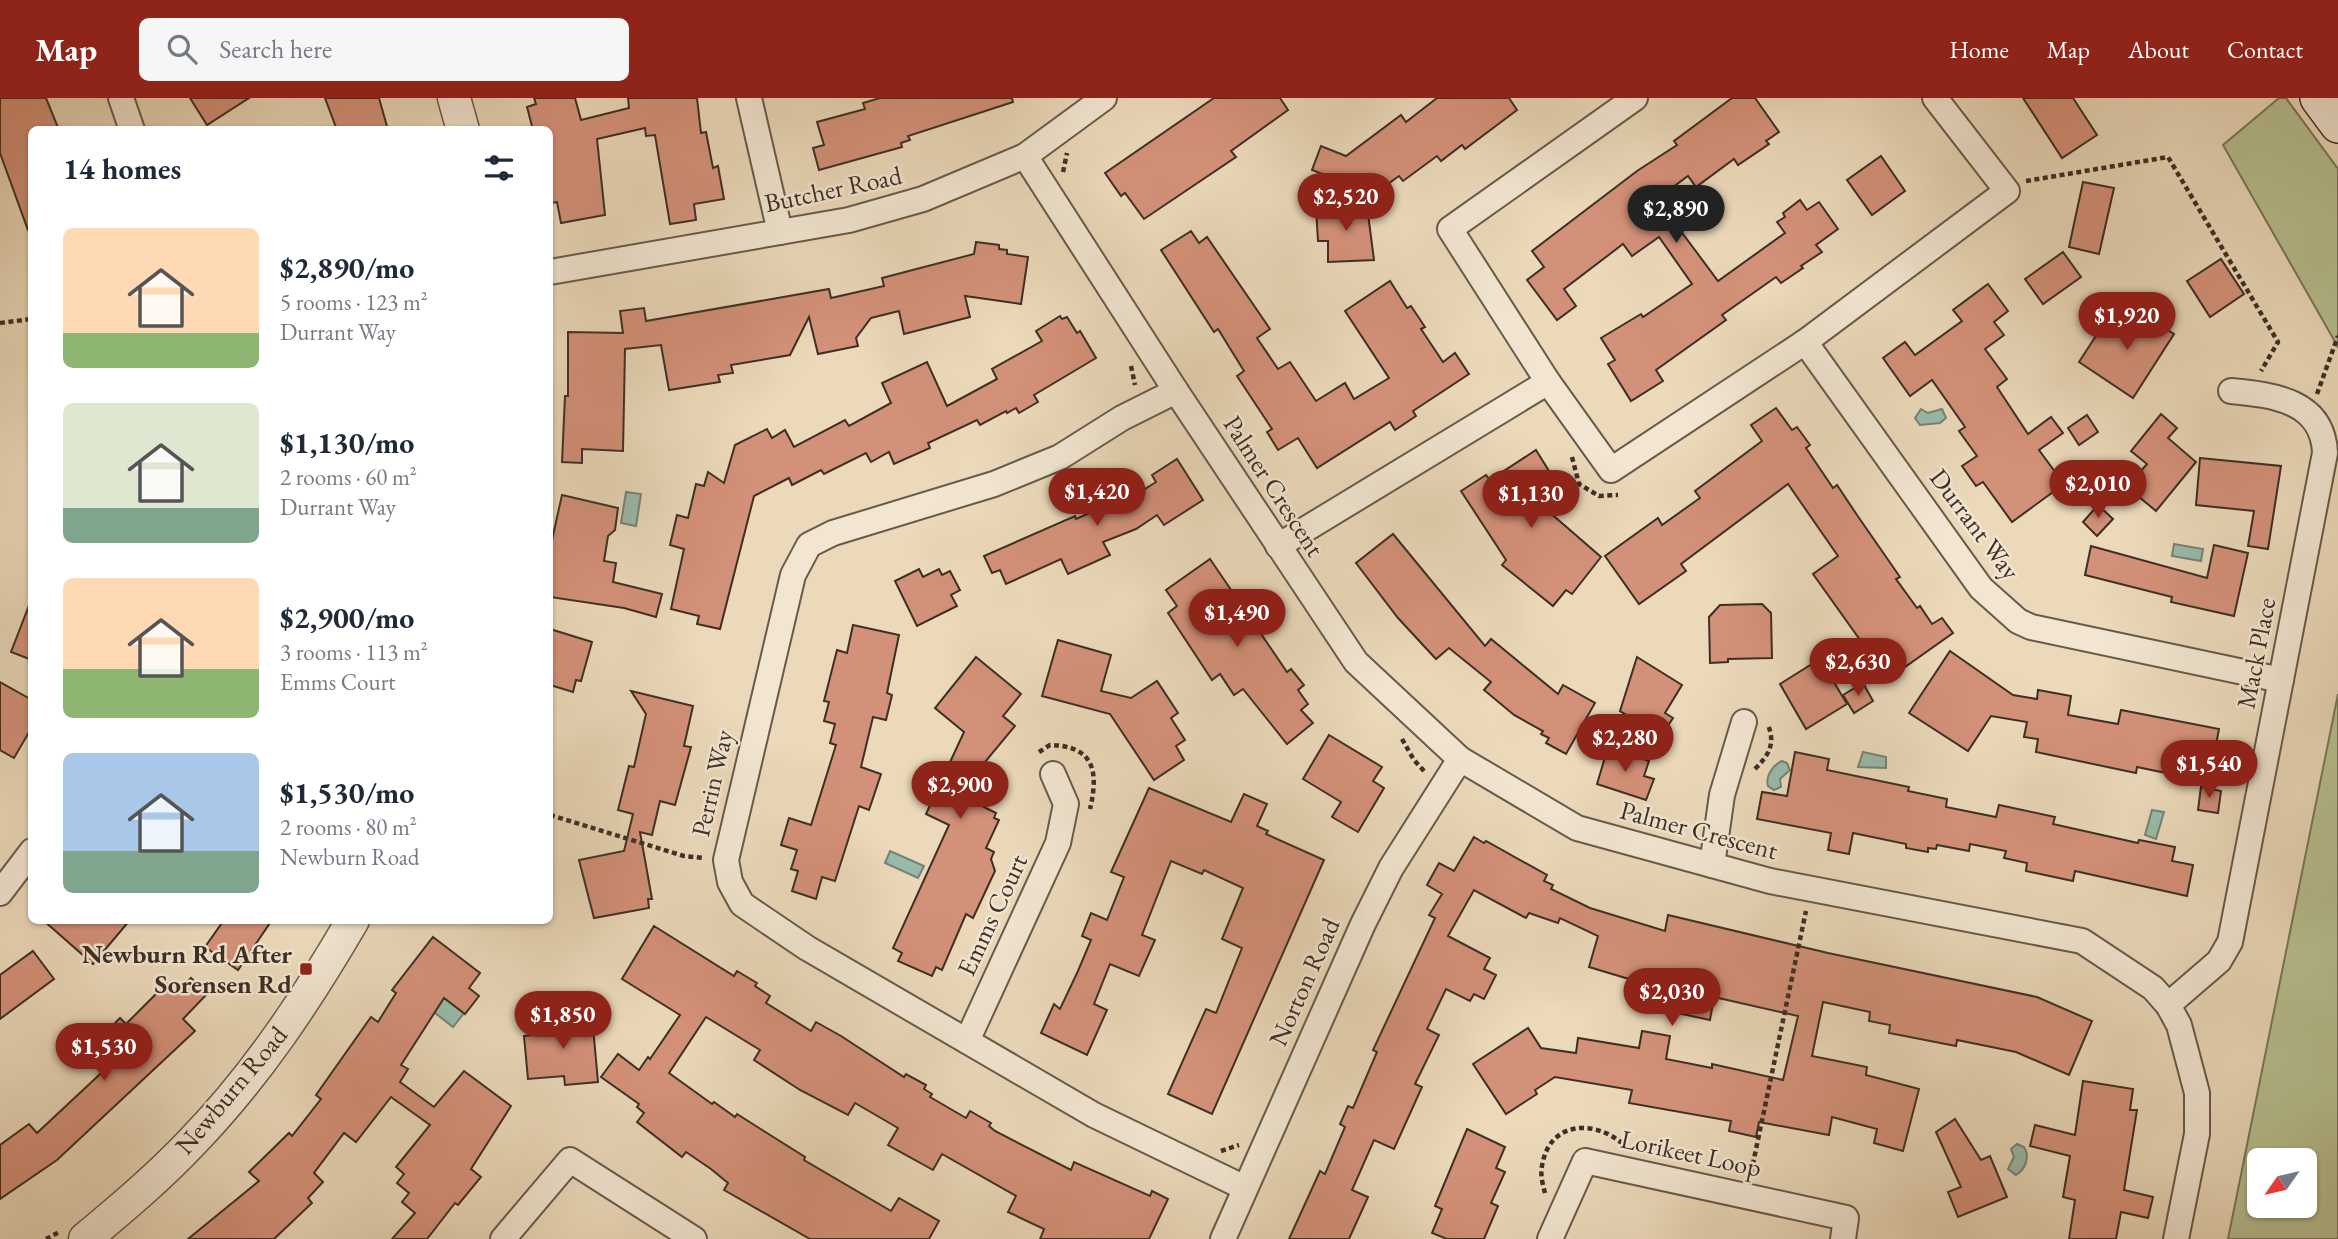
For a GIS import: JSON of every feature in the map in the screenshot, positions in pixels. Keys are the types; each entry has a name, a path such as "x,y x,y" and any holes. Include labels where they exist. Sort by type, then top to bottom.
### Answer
{"main road":[{"path":"2318,98 2338,125"}],"street":[{"path":"121,98 131,126"},
{"path":"454,98 462,126"},
{"path":"749,98 780,232"},
{"name":"Butcher Road","path":"553,271 875,214 923,199 1025,156 1104,98"},
{"path":"1635,98 1450,229 1548,382 1611,470 1805,342 2007,191 1935,98"},
{"name":"Palmer Crescent","path":"1025,156 1176,391 1356,662 1460,759 1577,828 1770,881 2082,941 2133,972 2168,1004 2179,1025 2197,1093 2197,1134 2176,1239"},
{"name":"Durrant Way","path":"1805,342 1981,588 2018,621 2031,627 2281,680"},
{"path":"1278,546 1548,382"},
{"name":"Perrin Way","path":"1176,391 1122,418 1060,457 993,484 833,533 809,545 793,575 726,860 730,882 741,904 807,948 1094,1115 1243,1187"},
{"name":"Mack Place","path":"2168,1004 2219,961 2230,942 2325,453 2325,437 2319,424 2308,413 2294,404 2259,394 2231,391"},
{"path":"1712,865 1722,795 1744,722"},
{"name":"Norton Road","path":"1223,1239 1243,1187 1391,868 1460,759"},
{"name":"Emms Court","path":"967,1041 1058,843 1066,804 1053,774"},
{"path":"0,893 28,856"},
{"name":"Newburn Road","path":"85,1239 143,1190 228,1101 262,1060 318,978 351,924"},
{"path":"503,1239 570,1160 694,1239"},
{"name":"Lorikeet Loop","path":"1550,1239 1585,1161 1846,1218 1843,1239"}],"path":[{"path":"1065,182 1064,165 1072,144"},
{"path":"2007,191 2023,182 2168,157 2278,342 2261,369 2259,394"},
{"path":"0,323 28,320"},
{"path":"2321,402 2316,397 2338,336"},
{"path":"1130,360 1135,385 1132,392"},
{"path":"1571,452 1574,473 1579,484 1587,491 1610,498 1624,492"},
{"path":"1744,722 1744,706 1761,715 1771,733 1768,755 1748,775"},
{"path":"553,816 684,856 726,860"},
{"path":"1749,1179 1808,904"}],"shaded area":[{"path":"2279,98 2286,98 2338,169 2338,347 2223,145"},
{"path":"1921,409 1928,413 1942,409 1946,418 1940,423 1920,425 1915,418"},
{"path":"626,492 641,494 636,526 621,523"},
{"path":"2174,544 2203,549 2201,561 2172,556"},
{"path":"2338,694 2338,1239 2228,1239"},
{"path":"1863,752 1886,757 1886,768 1858,767"},
{"path":"1782,761 1787,763 1790,770 1780,779 1781,787 1774,790 1768,786 1768,778 1773,768"},
{"path":"2152,810 2164,812 2156,839 2145,835"},
{"path":"890,851 924,866 918,878 885,863"},
{"path":"440,995 464,1013 453,1027 430,1009"},
{"path":"2017,1144 2024,1147 2027,1158 2025,1166 2016,1175 2008,1169 2014,1157 2011,1149"}],"building":[{"path":"0,98 46,98 57,126 28,126 28,230 0,153"},
{"path":"190,98 249,98 207,125"},
{"path":"325,98 379,98 387,126 336,126"},
{"path":"534,98 575,98 581,120 629,108 628,98 697,98 701,133 706,132 713,168 718,166 724,199 694,204 696,220 670,224 655,135 646,136 645,128 597,139 605,215 561,223 557,202 553,203 553,126 532,126 527,107 536,104"},
{"path":"880,98 1012,98 1013,102 908,136 910,140 901,143 902,147 819,170 813,148 824,145 817,122 865,109 863,103"},
{"path":"1214,98 1280,98 1288,110 1231,151 1236,157 1144,219 1125,193 1121,196 1105,173"},
{"path":"1437,98 1509,98 1517,110 1465,149 1462,145 1441,161 1437,156 1403,181 1399,176 1374,194 1312,170 1321,146 1346,156 1401,115 1406,122"},
{"path":"1732,98 1755,98 1779,132 1766,141 1769,144 1738,165 1734,159 1696,187 1688,176 1657,199 1718,281 1785,233 1777,222 1785,217 1783,213 1800,200 1807,210 1819,202 1838,229 1816,245 1822,252 1801,266 1803,268 1781,283 1776,277 1722,315 1726,320 1656,370 1663,381 1631,401 1608,364 1615,360 1601,338 1641,314 1643,317 1692,284 1659,237 1632,256 1623,244 1564,289 1576,306 1557,320 1527,280 1544,267 1532,251 1637,171 1677,145 1674,141"},
{"path":"2023,98 2073,98 2097,135 2062,158"},
{"path":"1881,156 1905,191 1872,215 1847,180"},
{"path":"2083,182 2114,188 2099,254 2069,247"},
{"path":"1367,206 1374,260 1328,262 1328,241 1318,241 1316,208"},
{"path":"1191,231 1199,243 1207,237 1270,329 1257,338 1278,369 1290,362 1316,401 1345,383 1354,399 1389,378 1345,311 1390,281 1407,308 1411,306 1425,327 1421,329 1443,362 1455,353 1469,374 1413,411 1416,416 1395,430 1390,422 1317,468 1298,438 1278,450 1267,432 1272,429 1237,376 1244,371 1218,329 1214,332 1161,250"},
{"path":"976,242 999,245 999,249 1007,250 1007,254 1028,257 1021,304 965,296 970,317 904,334 899,311 871,318 856,338 858,346 818,354 809,317 790,355 731,365 733,373 718,375 720,382 669,390 661,345 625,349 623,451 582,449 582,463 562,462 565,396 568,396 568,332 623,333 620,311 644,308 646,321 829,289 831,298 884,286 882,278 974,254"},
{"path":"2063,252 2081,277 2043,304 2025,279"},
{"path":"2221,259 2244,294 2210,317 2187,281"},
{"path":"1988,284 2008,311 1994,322 2004,335 1985,349 2007,379 1997,387 2028,434 2051,417 2063,433 2039,450 2064,484 2012,522 1983,482 1976,486 1962,466 1977,456 1959,431 1965,427 1932,380 1910,396 1883,358 1905,342 1915,355 1962,321 1953,310"},
{"path":"2137,310 2174,334 2133,398 2079,362 2105,322 2122,332"},
{"path":"1060,316 1062,319 1067,317 1077,333 1080,331 1096,358 1034,395 1038,402 1019,413 1016,408 1007,413 1006,411 980,425 977,420 928,443 930,448 894,464 889,452 871,462 866,453 824,474 821,470 792,485 789,478 754,496 720,629 697,624 699,616 671,609 684,549 670,545 677,515 688,518 696,484 704,486 708,472 724,483 735,445 767,429 772,438 785,430 794,447 845,420 849,426 891,403 882,383 927,362 947,406 997,379 992,369 1042,341 1036,331"},
{"path":"1776,408 1792,430 1797,427 1810,445 1806,448 1833,488 1837,485 1900,577 1896,579 1917,608 1920,606 1932,624 1942,618 1953,633 1888,679 1813,574 1838,556 1788,484 1681,564 1686,571 1639,604 1605,556 1658,518 1662,525 1700,498 1695,491 1762,441 1751,425"},
{"path":"2161,414 2177,428 2168,438 2196,462 2156,511 2127,487 2147,464 2131,451"},
{"path":"2087,415 2098,432 2079,445 2068,428"},
{"path":"1536,450 1549,471 1538,479 1550,498 1540,504 1601,557 1572,594 1566,590 1553,606 1502,565 1506,560 1461,491 1486,475 1490,480"},
{"path":"2200,458 2281,466 2268,549 2248,546 2254,511 2196,505"},
{"path":"1177,459 1203,500 1164,525 1157,515 1136,529 1103,542 1110,555 1068,574 1061,559 1006,584 1000,570 992,573 984,556 1075,516 1076,519 1108,505 1110,511 1156,482 1152,475"},
{"path":"562,495 618,508 615,530 608,536 604,561 616,563 613,582 662,594 656,617 624,608 553,597 553,536"},
{"path":"2098,505 2113,519 2097,536 2083,522"},
{"path":"1393,534 1485,646 1491,639 1558,694 1563,685 1595,703 1566,754 1546,743 1549,738 1541,734 1543,731 1514,715 1484,690 1491,682 1449,648 1436,659 1398,618 1356,563"},
{"path":"2214,545 2248,553 2234,616 2171,602 2172,597 2085,575 2091,546 2207,578"},
{"path":"1210,559 1287,672 1291,669 1304,685 1298,690 1308,704 1301,710 1313,723 1287,744 1243,689 1234,695 1220,674 1212,680 1168,613 1177,606 1166,590"},
{"path":"919,569 923,577 939,569 942,575 950,571 960,590 951,595 957,606 917,626 895,581"},
{"path":"1762,604 1771,613 1772,658 1728,659 1728,662 1710,663 1709,617 1720,605"},
{"path":"28,608 28,658 11,652"},
{"path":"853,625 899,635 887,693 892,695 886,720 873,717 861,767 881,774 869,810 859,806 835,881 822,877 816,899 792,891 798,871 791,869 797,850 781,845 789,818 811,825 836,745 830,743 835,724 824,721 829,702 824,701 837,650 847,653"},
{"path":"553,630 592,642 581,681 576,680 573,692 553,686"},
{"path":"1058,640 1111,655 1101,691 1131,698 1157,681 1178,713 1171,718 1185,740 1176,746 1184,760 1154,780 1110,714 1042,696"},
{"path":"1950,651 2013,695 2037,699 2038,690 2071,696 2068,715 2118,724 2121,710 2219,729 2209,782 2137,767 2136,773 2036,752 2038,739 2024,737 2027,722 1991,716 1968,751 1909,713"},
{"path":"976,657 1021,694 1003,716 1015,726 980,768 994,775 980,805 996,813 994,818 999,820 986,848 994,852 991,859 995,871 973,918 966,914 942,970 936,967 932,976 898,961 902,953 893,948 949,825 926,814 964,732 935,708"},
{"path":"1637,657 1682,685 1665,713 1673,718 1661,736 1620,711"},
{"path":"1820,659 1847,704 1806,729 1780,684"},
{"path":"0,682 28,698 28,734 14,758 0,750"},
{"path":"1863,683 1873,701 1854,713 1843,695"},
{"path":"631,691 693,706 684,746 691,747 675,805 660,801 652,835 640,832 652,899 648,899 649,908 594,918 579,860 624,851 633,814 618,810 629,766 634,767 646,714"},
{"path":"1329,735 1382,767 1373,781 1384,788 1358,832 1332,817 1341,802 1303,779"},
{"path":"1608,747 1649,761 1644,776 1654,779 1646,800 1597,784"},
{"path":"1795,752 1829,759 1827,770 1909,787 1908,791 1947,799 1946,807 1996,817 1999,805 2055,817 2053,824 2138,843 2139,840 2175,847 2172,861 2193,865 2187,896 2075,871 2073,881 2026,871 2027,863 2004,858 2006,851 1970,844 1969,851 1937,845 1936,849 1928,848 1928,852 1906,848 1906,844 1853,833 1849,854 1828,850 1831,833 1757,819 1762,792 1787,796"},
{"path":"2201,787 2221,791 2218,813 2198,810"},
{"path":"1149,788 1231,822 1244,794 1267,804 1257,826 1268,831 1266,834 1324,860 1212,1114 1168,1094 1206,1009 1216,1013 1242,948 1222,939 1243,888 1204,870 1202,874 1171,861 1142,935 1155,940 1139,976 1110,964 1094,1004 1107,1010 1087,1055 1041,1033 1054,1004 1060,1009 1091,940 1082,936 1091,913 1107,920 1124,877 1111,872"},
{"path":"1474,837 1547,875 1544,881 1553,885 1551,889 1590,908 1665,931 1668,915 1828,953 2037,997 2092,1021 2069,1075 2016,1052 1957,1040 1956,1046 1889,1033 1890,1025 1869,1021 1870,1012 1823,1002 1812,1056 1867,1067 1866,1075 1919,1089 1903,1151 1874,1143 1877,1129 1832,1117 1829,1135 1759,1122 1756,1137 1729,1131 1731,1121 1629,1103 1632,1090 1555,1077 1535,1090 1537,1094 1506,1114 1473,1064 1528,1028 1541,1048 1576,1053 1578,1038 1639,1048 1642,1031 1670,1036 1666,1059 1712,1068 1712,1064 1783,1080 1798,1016 1714,997 1710,1020 1668,1011 1672,992 1589,967 1598,936 1560,918 1558,923 1529,913 1526,918 1474,890 1448,936 1490,958 1484,969 1496,975 1484,999 1474,994 1470,1001 1446,989 1427,1029 1439,1035 1415,1084 1422,1087 1394,1149 1374,1140 1352,1190 1368,1197 1349,1239 1289,1239 1320,1171 1325,1174 1345,1127 1340,1124 1348,1106 1353,1108 1377,1052 1373,1050 1435,918 1429,915 1442,894 1427,885 1439,863 1454,871"},
{"path":"48,924 127,924 93,964"},
{"path":"221,924 269,924 238,970 205,947"},
{"path":"654,926 734,976 737,971 757,983 755,986 770,996 766,1003 811,1031 816,1022 904,1077 906,1074 926,1085 924,1089 932,1094 930,1097 966,1118 970,1111 991,1123 989,1126 995,1131 1071,1170 1074,1162 1150,1196 1152,1191 1168,1199 1149,1239 1040,1239 1044,1229 1008,1212 1016,1196 942,1154 933,1170 888,1145 898,1128 855,1103 848,1115 800,1090 754,1060 760,1050 706,1017 669,1073 712,1104 714,1102 735,1117 737,1114 805,1157 804,1160 891,1211 899,1198 939,1221 929,1239 810,1239 724,1190 728,1183 711,1169 686,1152 682,1157 637,1122 644,1113 637,1107 639,1104 601,1077 618,1054 639,1070 648,1057 650,1059 680,1015 622,979"},
{"path":"433,937 480,973 469,988 479,996 465,1014 444,998 401,1065 408,1069 400,1082 434,1107 464,1071 511,1106 471,1169 481,1177 458,1205 455,1203 427,1239 392,1239 415,1213 402,1202 409,1193 397,1183 404,1174 396,1167 430,1125 391,1097 356,1142 344,1133 314,1173 323,1182 308,1198 312,1203 274,1239 188,1239 259,1181 249,1172 289,1133 292,1136 321,1099 316,1095 371,1017 378,1022 396,993 392,990"},
{"path":"33,951 54,979 0,1019 0,975"},
{"path":"191,978 207,994 183,1019 195,1031 57,1160 0,1199 0,1145 29,1124 37,1133 114,1061 95,1044 120,1018 126,1024 167,983 177,993"},
{"path":"592,1016 598,1082 565,1085 564,1076 528,1079 524,1036 543,1034 542,1020"},
{"path":"2083,1081 2133,1089 2130,1110 2137,1110 2124,1190 2153,1197 2148,1218 2121,1212 2116,1239 2069,1239 2075,1200 2063,1197 2070,1156 2030,1146 2035,1125 2075,1135"},
{"path":"1955,1119 1981,1160 1990,1156 2007,1197 1958,1217 1948,1192 1961,1187 1936,1132"},
{"path":"1467,1129 1505,1147 1496,1168 1505,1172 1491,1203 1498,1206 1484,1239 1447,1239 1432,1233 1442,1209 1435,1206"}],"place":[{"name":"Newburn Rd After Sorensen Rd","path":"306,969"}]}
